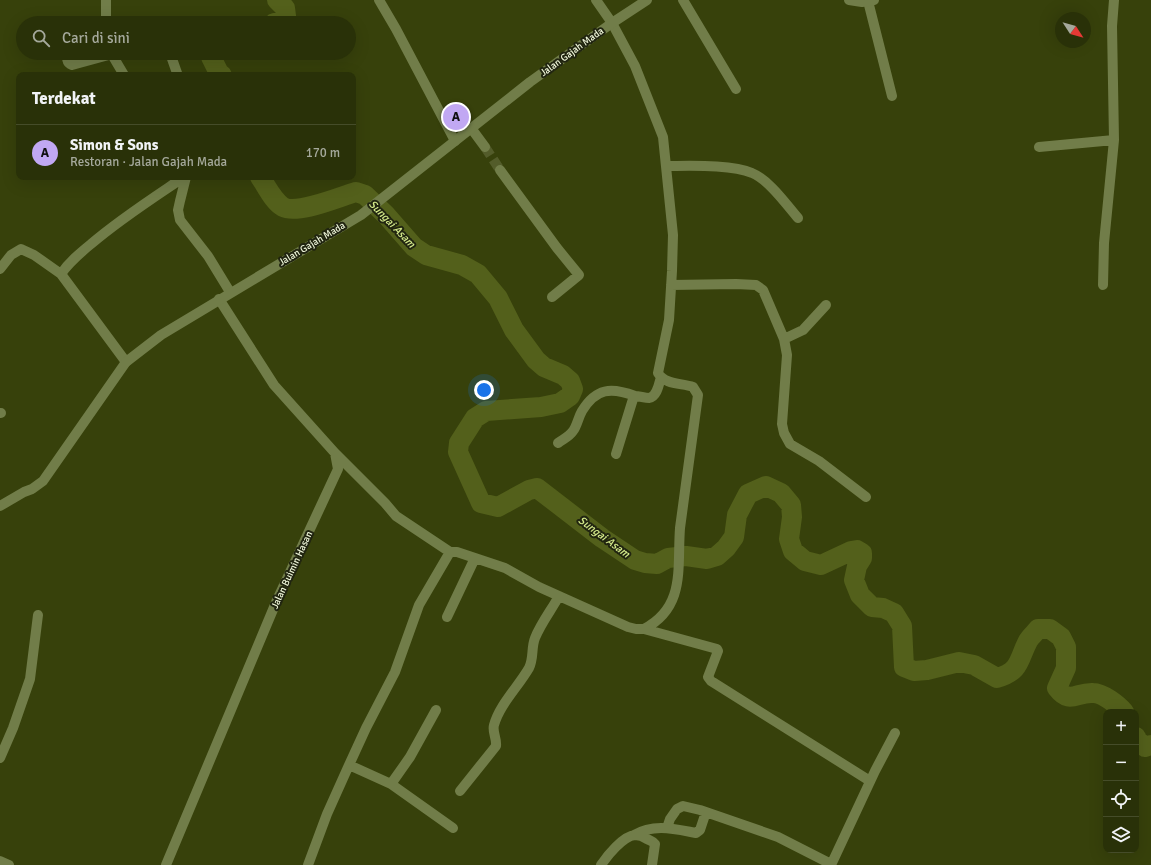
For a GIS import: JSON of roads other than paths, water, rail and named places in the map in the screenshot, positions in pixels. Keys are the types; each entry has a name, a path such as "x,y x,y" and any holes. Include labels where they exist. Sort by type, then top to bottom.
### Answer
{"street":[{"path":"106,0 106,16"},
{"path":"379,0 396,29 455,141"},
{"path":"596,0 612,23 635,66 663,137 673,235 669,320 658,373 661,378 674,384 693,387 698,395 679,547 680,568 678,584 669,607 654,624 644,629"},
{"name":"Jalan Gajah Mada","path":"0,506 32,489 42,481 126,362 161,335 230,292 361,215 530,82 612,23 647,0"},
{"path":"682,0 736,89"},
{"path":"850,0 862,2 871,0 892,96"},
{"path":"1102,285 1104,243 1114,140 1112,26 1114,0"},
{"path":"67,60 69,64 72,65 88,60"},
{"path":"115,60 122,72"},
{"path":"172,60 177,72"},
{"path":"471,128 485,147"},
{"path":"1039,147 1114,140"},
{"path":"666,166 707,166 751,172 768,185 798,218"},
{"path":"500,170 557,248 579,275 552,297"},
{"path":"61,274 73,259 110,228 181,180"},
{"path":"184,180 178,210 180,220 208,256 230,292"},
{"path":"0,269 11,255 21,249 34,255 61,274 126,362"},
{"path":"671,285 721,283 756,285 763,290 784,339 787,355 782,424 784,433 790,444 820,461 866,497"},
{"path":"219,300 274,385 335,453 396,516 450,552 457,552 505,568 539,587 628,627 644,629 717,649 718,651 708,677 711,681 870,781"},
{"path":"784,339 803,330 826,306"},
{"path":"558,443 568,437 573,430 582,410 595,395 602,391 623,392 648,398 655,393 661,378"},
{"path":"616,454 632,399 635,396"},
{"name":"Jalan Buimin Hasan","path":"166,865 277,600 332,484 338,469 335,453"},
{"path":"308,865 327,814 349,765 395,672 419,606 450,552"},
{"path":"447,617 475,558"},
{"path":"460,791 496,746 496,737 493,727 495,721 528,668 533,656 535,637 559,596"},
{"path":"0,758 13,728 30,680 38,615"},
{"path":"391,784 410,757 436,710"},
{"path":"667,828 672,814 683,806 706,812 778,837 831,865 870,781 895,733"},
{"path":"349,765 391,784 453,828"},
{"path":"601,865 616,847 628,838 648,829 667,828 697,832 700,830 706,812"},
{"path":"634,835 648,839 655,844 652,865"},
{"path":"0,861 8,865"}],"waterway":[{"name":"Sungai Asam","path":"277,0 285,8 286,16"},
{"name":"Sungai Asam","path":"212,60 218,72"},
{"name":"Sungai Asam","path":"262,180 276,201 283,207 290,209 309,207 356,192 365,195 386,215 414,247 426,255 462,265 478,274 498,298 514,330 536,360 544,367 563,375 570,381 573,389 570,396 560,403 541,407 486,411 475,418 459,443 458,452 481,503 498,507 529,490 537,488 602,538 635,560 657,564 668,558 686,556 707,559 717,556 726,548 734,537 737,515 748,494 766,486 781,493 791,505 792,517 789,539 793,551 805,561 821,565 851,551 857,550 862,553 862,558 857,566 854,580 860,595 872,607 883,608 894,613 902,626 904,667 914,671 927,670 959,662 974,665 997,678 1011,672 1015,668 1029,640 1038,629 1050,629 1061,637 1066,647 1066,668 1057,688 1066,696 1070,697 1087,693 1101,695 1106,697 1121,709"},
{"name":"Sungai Asam","path":"1139,742 1145,747 1151,745"}],"tunnel":[{"path":"485,147 500,170"}],"place":[{"name":"Simon & Sons","path":"456,117"}]}
